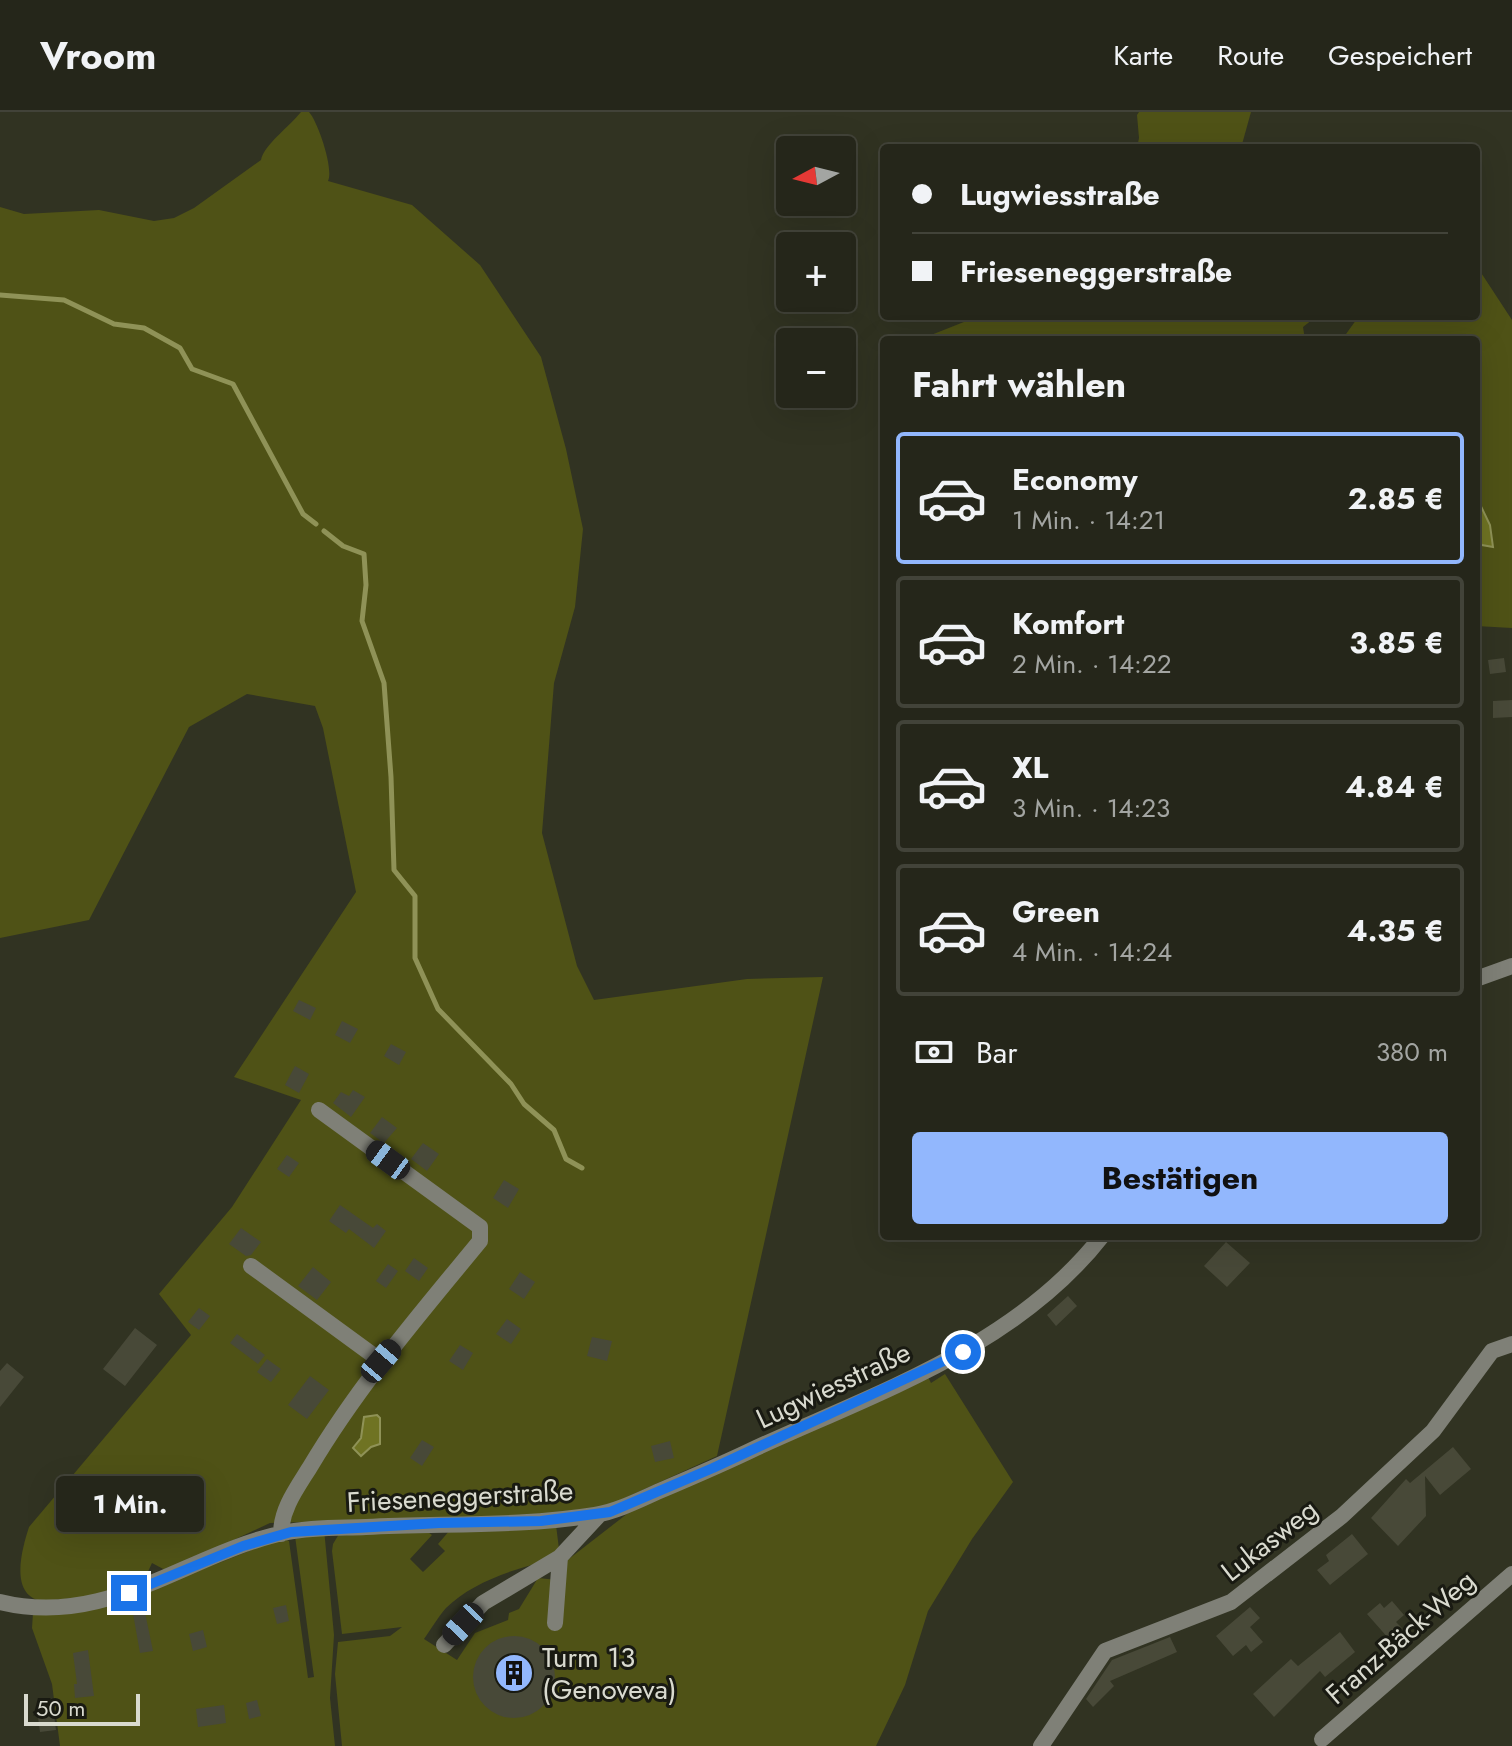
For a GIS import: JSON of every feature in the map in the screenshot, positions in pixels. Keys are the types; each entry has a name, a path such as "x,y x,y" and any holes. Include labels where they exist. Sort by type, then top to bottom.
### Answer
{"street":[{"path":"1480,978 1512,966"},
{"path":"281,1534 281,1522 291,1498 319,1451 381,1361 480,1241 480,1227 319,1110"},
{"name":"Lugwiesstraße","path":"600,1514 713,1468 963,1352 1022,1314 1098,1240"},
{"path":"251,1266 381,1361"},
{"name":"Lukasweg","path":"1041,1746 1105,1651 1231,1602 1362,1498 1433,1431 1492,1351 1512,1344"},
{"path":"444,1645 483,1603 560,1557 600,1514"},
{"name":"Frieseneggerstraße","path":"0,1602 23,1608 43,1608 110,1600 243,1546 281,1534 338,1528 541,1521 600,1514"},
{"path":"555,1623 560,1557"},
{"name":"Franz-Bäck-Weg","path":"1322,1739 1512,1574"}],"shaded area":[{"path":"301,112 309,112 321,135 329,167 328,181 412,205 480,265 541,357 566,449 583,529 575,607 554,683 542,833 577,966 594,1000 747,979 823,977 717,1456 616,1502 592,1509 517,1516 270,1523 167,1571 152,1563 145,1578 99,1596 41,1601 31,1597 21,1580 21,1558 29,1527 191,1335 159,1294 232,1207 301,1100 234,1077 356,892 323,728 315,706 247,694 189,727 89,920 0,938 0,207 24,214 99,210 154,221 174,218 194,208 261,160 272,142"},
{"path":"1139,112 1251,112 1242,144 1138,144"},
{"path":"1480,271 1512,320 1512,628 1480,626 1480,542 1482,545 1490,525 1480,504 1480,336 1343,336 1356,320 1480,320"},
{"path":"969,320 1312,320 1303,327 1304,336 929,336"},
{"path":"1480,504 1490,525 1493,547 1482,545"},
{"path":"945,1374 1013,1482 972,1539 928,1611 905,1685 876,1746 342,1746 335,1674 338,1642 390,1636 402,1627 342,1634 332,1551 339,1534 425,1530 432,1535 410,1559 423,1572 445,1551 438,1544 450,1530 556,1525 560,1557 565,1562 632,1510 927,1375 931,1383","holes":["560,1558 557,1580 538,1578 519,1609 509,1613 508,1620 475,1633 457,1660 424,1639 446,1608 485,1582"]},
{"path":"377,1415 380,1418 380,1444 361,1456 353,1448 361,1438 364,1417"},
{"path":"324,1529 334,1635 330,1698 335,1746 60,1746 52,1684 32,1628 33,1613 153,1589 282,1538 289,1541 308,1678 314,1677 295,1536"}],"building":[{"path":"1504,658 1506,672 1490,674 1488,660"},
{"path":"1512,700 1512,717 1493,718 1493,701"},
{"path":"299,1000 316,1008 310,1020 293,1011"},
{"path":"342,1021 358,1029 350,1043 335,1035"},
{"path":"391,1044 406,1052 399,1065 384,1056"},
{"path":"295,1066 309,1074 299,1093 285,1085"},
{"path":"353,1090 365,1097 351,1117 333,1103 341,1092 349,1096"},
{"path":"382,1117 397,1128 384,1143 370,1133"},
{"path":"423,1143 439,1154 427,1171 411,1159"},
{"path":"287,1155 299,1163 289,1177 277,1169"},
{"path":"504,1180 519,1189 508,1208 493,1198"},
{"path":"340,1205 373,1228 377,1224 386,1231 374,1248 349,1229 346,1233 329,1221"},
{"path":"241,1228 261,1242 251,1255 246,1256 229,1244"},
{"path":"1226,1242 1250,1263 1227,1287 1204,1266"},
{"path":"414,1258 428,1268 419,1281 405,1271"},
{"path":"388,1264 398,1271 386,1288 376,1281"},
{"path":"313,1267 331,1282 317,1300 298,1286"},
{"path":"520,1272 535,1282 524,1299 509,1289"},
{"path":"1068,1296 1077,1306 1056,1326 1047,1315"},
{"path":"199,1308 210,1316 199,1330 188,1322"},
{"path":"507,1319 521,1329 511,1344 496,1334"},
{"path":"135,1328 157,1345 125,1386 103,1369"},
{"path":"237,1334 265,1355 258,1364 230,1343"},
{"path":"592,1337 612,1341 607,1361 587,1356"},
{"path":"460,1345 473,1353 463,1370 449,1361"},
{"path":"267,1359 281,1369 271,1382 257,1372"},
{"path":"7,1363 24,1377 0,1407 0,1371"},
{"path":"310,1376 329,1390 307,1419 288,1405"},
{"path":"422,1440 434,1447 422,1466 410,1458"},
{"path":"670,1441 674,1458 655,1462 651,1446"},
{"path":"1453,1447 1471,1469 1440,1495 1425,1476 1426,1516 1398,1546 1371,1518 1406,1479 1410,1483"},
{"path":"1352,1534 1368,1554 1330,1585 1317,1570 1329,1561 1326,1555"},
{"path":"1392,1601 1404,1615 1396,1622 1402,1628 1389,1639 1367,1614 1380,1603 1384,1608"},
{"path":"143,1603 153,1651 140,1653 132,1608 135,1604"},
{"path":"286,1605 289,1621 277,1624 273,1608"},
{"path":"1250,1607 1260,1618 1250,1627 1263,1642 1251,1652 1246,1645 1233,1656 1216,1636"},
{"path":"203,1630 207,1647 193,1651 189,1634"},
{"path":"1340,1632 1355,1652 1325,1677 1320,1671 1274,1717 1253,1694 1291,1659 1298,1666"},
{"name":"Turm 13 (Genoveva)","path":"514,1636 530,1639 543,1648 552,1661 555,1677 552,1693 543,1706 530,1715 514,1718 498,1715 485,1706 476,1693 473,1677 476,1661 485,1648 498,1639"},
{"path":"1170,1637 1177,1652 1110,1681 1114,1686 1093,1707 1086,1699 1112,1660"},
{"path":"88,1650 94,1696 75,1698 74,1684 77,1684 73,1653"},
{"path":"257,1700 261,1716 249,1719 246,1703"},
{"path":"224,1705 226,1723 198,1727 196,1709"},
{"path":"54,1715 56,1730 40,1732 38,1717"}],"waterway":[{"path":"0,295 64,300 114,324 144,328 180,348 192,369 233,384 303,514 316,524"},
{"path":"324,531 343,546 364,554 366,585 362,621 384,683 394,870 415,896 415,958 438,1009 511,1084 524,1104 554,1130 566,1159 582,1168"}],"place":[{"name":"Turm 13 (Genoveva)","path":"514,1673"}],"route":[{"path":"129,1593 243,1546 291,1532 439,1523 541,1521 610,1512 713,1468 963,1352"}]}
